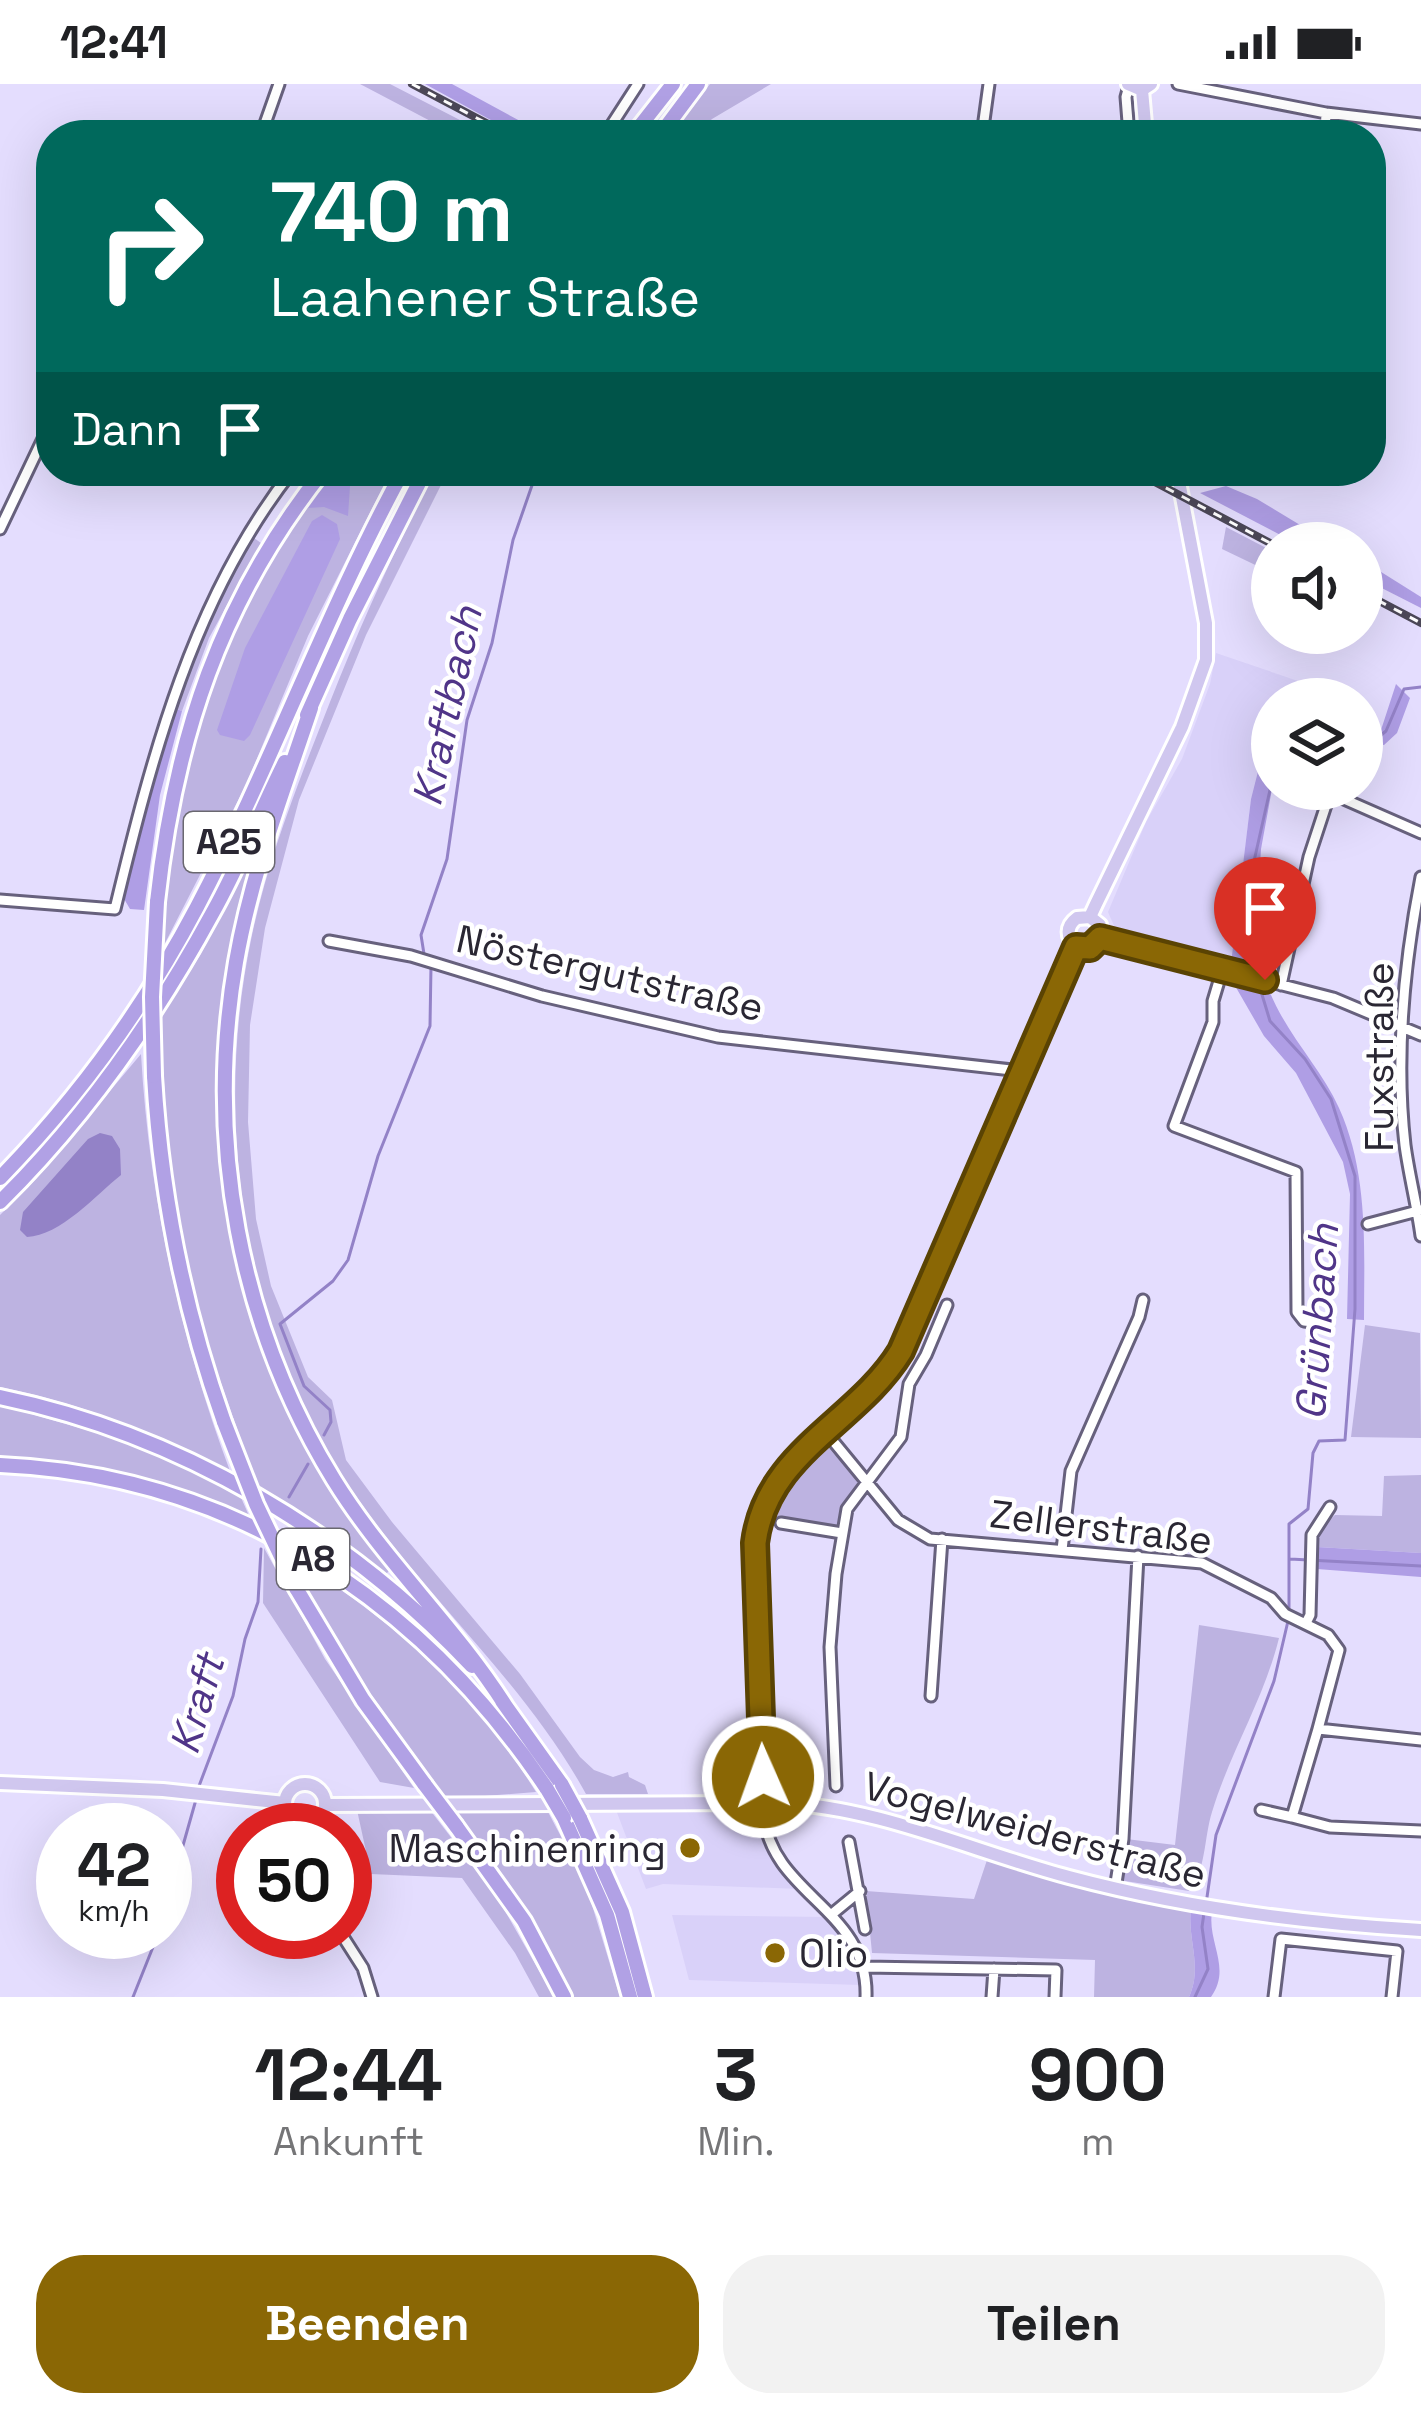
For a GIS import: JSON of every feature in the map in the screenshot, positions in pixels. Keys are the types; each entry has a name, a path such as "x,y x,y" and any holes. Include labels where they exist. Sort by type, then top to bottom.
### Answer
{"highway":[{"path":"645,120 673,84"},
{"path":"671,120 698,84"},
{"path":"313,486 266,553 210,665 172,793 157,902 152,997 163,1170 179,1263 224,1422 296,1588 351,1681 524,1921 564,1997"},
{"name":"A25","path":"0,1178 102,1058 178,941 250,796 342,589 395,486"},
{"name":"A25","path":"0,1202 103,1084 215,910 417,486"},
{"path":"310,708 246,914 229,1007 226,1130 242,1251 269,1347 325,1464 353,1510 462,1641 506,1705"},
{"name":"A8","path":"0,1397 129,1436 268,1502 378,1578 429,1622 506,1705 572,1818 622,1912 645,1997"},
{"name":"A8","path":"0,1465 96,1476 174,1496 244,1523 312,1558 372,1598 453,1669 554,1787"},
{"name":"A8","path":"572,1818 630,1997"}],"main road":[{"path":"1138,86 1144,120"},
{"path":"1090,917 1182,727 1206,660 1206,623 1180,486"},
{"path":"1077,917 1090,917 1100,925 1100,938 1090,948 1076,947 1069,928 1077,917"},
{"path":"764,1789 758,1523 774,1485 824,1430 877,1383 901,1351 1076,947"},
{"path":"0,1784 285,1803 294,1788 305,1784 317,1788 324,1803"},
{"path":"764,1789 778,1803 772,1815 764,1817 754,1814 750,1803 752,1795 764,1789"},
{"path":"372,1805 750,1803"},
{"name":"Vogelweiderstraße","path":"778,1803 871,1818 1115,1889 1339,1925 1421,1930"}],"street":[{"path":"266,120 279,84"},
{"path":"615,120 638,84"},
{"path":"984,120 988,84"},
{"path":"1178,84 1421,124"},
{"path":"1128,120 1126,97 1138,86"},
{"path":"1326,112 1326,120"},
{"path":"0,529 36,453"},
{"path":"0,900 115,909 152,758 197,637 255,526 282,486"},
{"path":"1281,985 1321,810"},
{"path":"1370,810 1421,832"},
{"name":"Fuxstraße","path":"1421,878 1408,942 1404,1028 1405,1144 1421,1236"},
{"path":"1100,938 1333,998 1421,1035"},
{"name":"Nöstergutstraße","path":"329,941 411,956 542,995 718,1037 1021,1071"},
{"path":"1222,971 1213,1001 1213,1022 1174,1126 1296,1172 1297,1312 1304,1321 1313,1322"},
{"path":"1368,1224 1419,1211"},
{"path":"1062,1550 1071,1471 1139,1317 1142,1300"},
{"path":"836,1786 830,1647 842,1533 850,1501 901,1437 909,1384 947,1305"},
{"name":"Zellerstraße","path":"824,1430 906,1528 942,1539 1183,1560 1218,1569 1306,1624"},
{"path":"1292,1817 1339,1650 1335,1640 1306,1624 1310,1552 1316,1523 1330,1507"},
{"path":"782,1523 842,1533"},
{"path":"932,1696 942,1539"},
{"path":"1115,1889 1123,1839 1138,1556"},
{"path":"1318,1729 1421,1741"},
{"path":"1261,1810 1330,1827 1421,1832"},
{"path":"764,1817 774,1854 857,1947 865,1967 866,1997"},
{"path":"849,1842 865,1929"},
{"path":"832,1914 860,1891"},
{"path":"1337,1945 1339,1925"},
{"path":"1274,1997 1280,1939 1397,1951 1392,1997"},
{"path":"357,1959 372,1997"},
{"path":"865,1967 1056,1970 1055,1997"},
{"path":"992,1997 994,1969"}],"shaded area":[{"path":"360,84 390,84 460,120 428,120"},
{"path":"425,84 452,84 518,120 491,120"},
{"path":"710,84 771,84 711,120 682,120"},
{"path":"319,486 383,486 308,636 246,785 162,949 171,839 193,740 248,598"},
{"path":"324,486 350,486 348,516 324,507 308,508"},
{"path":"428,486 440,486 366,635 299,800 265,928 250,1025 248,1122 256,1219 271,1286 308,1377 332,1400 346,1460 520,1674 580,1757 594,1770 613,1777 628,1772 645,1785 648,1794 586,1794 531,1711 372,1518 308,1416 280,1352 259,1285 237,1145 235,1074 252,935 286,817 393,556"},
{"path":"1226,486 1295,522 1256,522 1200,493"},
{"path":"322,515 337,524 340,539 250,735 244,741 220,735 217,730 245,648 312,521"},
{"path":"1226,527 1251,540 1251,563 1222,549"},
{"path":"251,536 261,543 209,638 182,711 174,708 208,619"},
{"path":"1383,573 1421,597 1421,608 1383,589"},
{"path":"1216,653 1289,678 1251,678 1251,799 1231,963 1175,943 1141,939 1115,928 1108,912 1146,822 1182,759 1210,684"},
{"path":"1396,684 1410,698 1397,733 1384,745 1383,724"},
{"path":"174,708 182,711 160,795 144,910 130,909 123,897 157,755"},
{"path":"1251,799 1251,810 1268,810 1258,898 1268,974 1231,963"},
{"path":"255,846 224,998 219,1076 221,1152 231,1228 249,1301 274,1372 306,1441 390,1570 386,1574 335,1534 258,1488 203,1332 183,1250 169,1161 160,1018 201,954"},
{"path":"1234,984 1268,988 1323,1078 1349,1133 1360,1186 1364,1320 1347,1319 1350,1194 1343,1162 1296,1073 1264,1036"},
{"path":"141,1054 151,1161 170,1266 196,1369 230,1471 118,1421 0,1387 0,1215"},
{"path":"100,1133 112,1136 120,1149 121,1175 65,1222 27,1237 20,1230 23,1212 88,1139"},
{"path":"1365,1325 1420,1333 1421,1438 1351,1437"},
{"path":"0,1405 125,1441 207,1477 239,1493 250,1518 128,1476 65,1463 0,1457"},
{"path":"824,1443 859,1481 842,1508 837,1529 770,1516 782,1490"},
{"path":"1421,1475 1421,1553 1317,1547 1319,1529 1335,1515 1382,1516 1384,1476"},
{"path":"1317,1547 1421,1553 1421,1577 1317,1569"},
{"path":"264,1548 325,1659 414,1788 380,1782 263,1603"},
{"path":"290,1557 362,1605 427,1660 486,1722 536,1792 446,1799 340,1651"},
{"path":"1199,1625 1279,1638 1273,1661 1219,1790 1195,1883 1189,1891 1112,1879 1118,1838 1175,1845"},
{"path":"733,1809 758,1823 765,1849 800,1889 663,1884 646,1889 616,1810"},
{"path":"372,1810 430,1810 497,1897 554,1997 539,1997 515,1953 462,1878 372,1874"},
{"path":"547,1810 585,1882 620,1997 571,1997 526,1910 455,1812"},
{"path":"987,1860 1110,1893 1191,1908 1195,1975 1189,1997 1094,1997 1095,1960 872,1953 866,1891 974,1899"},
{"path":"1191,1908 1212,1912 1219,1976 1211,1997 1189,1997 1195,1975"},
{"path":"672,1915 828,1917 857,1958 861,1985 689,1980"}],"waterway":[{"path":"261,120 274,84"},
{"path":"0,518 36,445"},
{"name":"Kraftbach","path":"424,954 421,935 447,859 467,720 492,643 513,540 532,486"},
{"name":"Grünbach","path":"1383,734 1404,689 1421,687"},
{"name":"Grünbach","path":"1265,810 1250,879 1264,961 1260,988 1270,1021 1305,1059 1331,1099 1355,1176 1355,1309 1345,1440 1319,1441 1313,1453 1308,1509 1289,1524 1289,1611"},
{"path":"324,1435 331,1422 330,1410 304,1386 280,1324 333,1281 348,1260 378,1156 430,1026 431,966"},
{"name":"Kraft","path":"289,1497 308,1464"},
{"name":"Kraft","path":"199,1786 233,1696 258,1602 261,1549"},
{"path":"1290,1559 1421,1566"},
{"name":"Grünbach","path":"1206,1904 1216,1835 1274,1681 1288,1621"},
{"name":"Kraft","path":"192,1814 197,1796"},
{"name":"Grünbach","path":"1195,1997 1208,1969 1204,1913"},
{"name":"Kraft","path":"133,1997 148,1959"}],"railway":[{"path":"412,84 480,120"},
{"path":"1162,486 1251,533"},
{"path":"1383,603 1421,623"}],"place":[{"name":"Maschinenring","path":"690,1848"},
{"name":"Olio","path":"775,1953"}],"route":[{"path":"763,1777 755,1543 764,1504 803,1450 877,1383 901,1351 1076,947 1090,948 1100,938 1265,980"}]}
